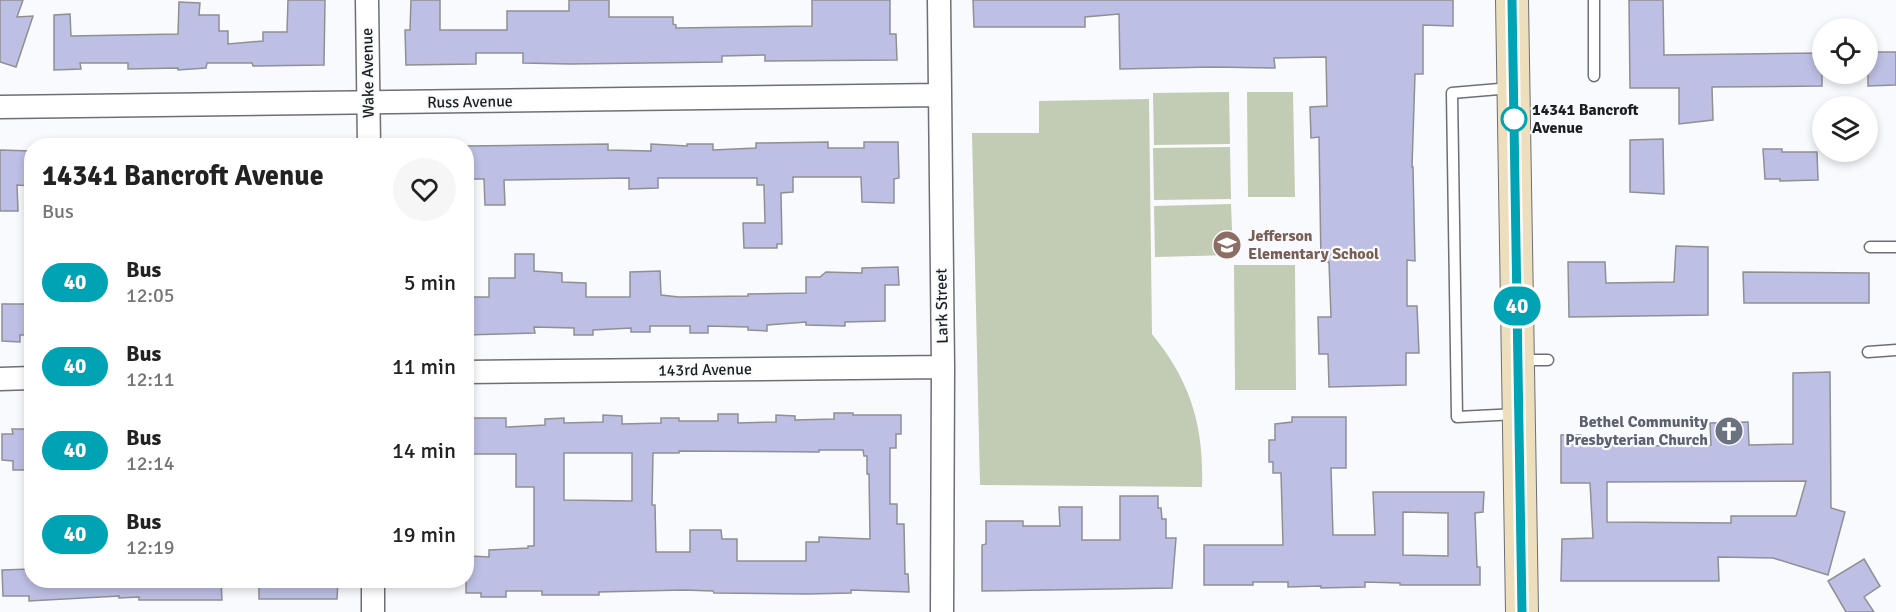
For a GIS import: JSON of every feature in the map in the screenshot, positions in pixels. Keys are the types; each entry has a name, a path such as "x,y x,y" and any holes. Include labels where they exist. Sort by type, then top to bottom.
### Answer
{"main road":[{"path":"1512,0 1514,88 1533,360 1519,414 1522,612"}],"street":[{"name":"Wake Avenue","path":"367,0 369,138"},
{"name":"Lark Street","path":"939,0 943,367 942,612"},
{"name":"Russ Avenue","path":"0,107 940,95"},
{"name":"143rd Avenue","path":"474,372 943,367"},
{"path":"0,379 24,378"},
{"path":"373,588 373,612"}],"lane":[{"path":"1593,0 1594,76"},
{"path":"1514,88 1452,93 1452,137 1457,417 1519,414"},
{"path":"1870,247 1896,247"},
{"path":"1868,352 1896,350"}],"green space":[{"path":"1229,92 1230,144 1154,145 1153,93"},
{"path":"1247,92 1293,92 1295,197 1248,197"},
{"path":"1149,99 1152,334 1177,370 1192,406 1201,444 1202,487 980,485 972,133 1039,133 1039,101"},
{"path":"1230,147 1231,199 1154,200 1153,148"},
{"path":"1231,204 1233,255 1155,257 1154,206"},
{"path":"1234,265 1295,265 1296,390 1235,390"}],"building":[{"path":"0,0 23,0 17,17 33,16 16,67 0,62"},
{"path":"288,0 325,0 324,65 253,66 252,63 207,63 206,68 178,70 178,68 128,69 128,63 80,63 81,69 54,70 54,15 70,14 71,36 178,34 179,2 200,3 199,15 219,15 219,31 228,31 228,44 263,41 263,32 287,32"},
{"path":"411,0 440,0 440,30 507,30 507,11 569,11 569,0 609,0 609,17 673,17 673,24 676,28 812,26 812,0 890,0 890,34 896,34 897,60 765,61 765,55 722,56 722,62 570,64 523,63 523,53 476,53 476,64 406,65 405,30 410,30"},
{"path":"973,0 1453,0 1453,26 1423,25 1423,74 1415,74 1412,167 1415,261 1407,260 1407,306 1417,306 1419,353 1406,353 1406,385 1329,387 1328,354 1319,354 1318,317 1331,317 1329,262 1321,262 1319,137 1311,138 1310,107 1327,106 1326,57 1274,58 1275,68 1120,69 1119,14 1085,17 1085,27 974,27"},
{"path":"1629,0 1663,0 1664,55 1812,53 1812,84 1822,84 1822,86 1712,87 1713,120 1679,124 1679,88 1630,88"},
{"path":"1878,52 1896,52 1896,85 1868,86 1868,84 1878,84"},
{"path":"1663,139 1664,194 1630,192 1630,140"},
{"path":"828,142 828,148 864,148 864,142 898,142 899,178 894,179 894,203 862,202 861,177 793,177 793,192 781,193 782,244 777,244 777,248 744,248 743,223 765,223 764,185 757,185 757,178 658,178 658,188 629,189 629,178 504,180 505,205 485,205 484,179 474,179 474,146 608,144 608,150 651,151 651,144 687,146 687,144 713,144 713,150 756,148 756,143"},
{"path":"1763,149 1782,149 1782,152 1812,152 1812,162 1817,162 1818,180 1765,179"},
{"path":"0,150 24,151 24,185 17,185 18,211 0,211"},
{"path":"1676,246 1708,247 1708,315 1569,317 1568,262 1605,262 1606,283 1674,282"},
{"path":"515,254 534,254 534,271 562,273 562,282 586,283 586,297 630,297 630,272 660,271 661,295 679,297 806,293 806,277 820,277 826,272 862,273 862,268 898,267 899,285 885,285 885,321 845,322 845,326 806,325 806,322 767,325 767,331 748,330 748,327 708,326 708,333 690,333 690,326 650,326 650,332 631,332 631,328 593,330 593,335 574,335 574,328 534,327 535,333 474,335 474,297 489,297 489,278 515,278"},
{"path":"1743,272 1869,273 1869,303 1744,303"},
{"path":"2,304 24,304 24,335 20,335 20,342 2,341"},
{"path":"1830,372 1831,508 1845,512 1828,575 1773,558 1718,557 1719,581 1561,581 1562,539 1593,538 1590,483 1561,483 1561,435 1581,435 1582,440 1637,439 1638,446 1711,445 1710,423 1748,422 1749,445 1793,444 1793,373","holes":["1806,481 1796,516 1731,516 1731,523 1607,522 1607,482"]},
{"path":"834,413 901,415 901,434 896,434 896,448 890,448 890,504 897,504 897,524 904,524 905,574 908,574 909,592 851,590 851,593 807,594 714,593 713,591 683,590 599,592 599,595 542,595 542,591 506,591 506,597 481,597 481,593 466,593 466,588 474,588 474,556 489,557 489,550 534,546 534,487 516,487 516,454 474,454 474,418 506,418 506,427 545,425 545,419 564,418 564,423 603,422 603,415 622,416 622,424 661,423 661,418 679,418 679,421 718,421 718,414 738,414 738,423 776,422 776,415 795,416 795,420 834,419","holes":["863,450 864,456 867,456 867,474 869,474 870,539 819,537 819,542 806,542 806,561 737,561 737,539 722,539 721,530 690,530 690,552 656,552 655,505 652,505 653,453","564,453 632,453 632,501 564,500"]},
{"path":"1292,417 1346,417 1346,468 1331,468 1333,535 1375,535 1373,492 1484,492 1483,512 1475,513 1480,585 1400,585 1400,583 1365,582 1365,587 1321,588 1321,586 1288,587 1288,582 1253,582 1253,585 1204,585 1204,545 1283,545 1281,473 1273,473 1273,462 1269,462 1269,440 1275,440 1275,424 1292,422","holes":["1403,512 1448,513 1448,556 1403,555"]},
{"path":"12,429 24,429 24,470 13,470 13,461 2,460 2,434 13,434"},
{"path":"1120,496 1158,496 1158,508 1161,508 1162,519 1166,519 1166,538 1176,538 1172,588 982,591 982,545 986,544 986,521 1023,521 1023,526 1060,526 1059,507 1082,507 1082,540 1120,540"},
{"path":"1864,559 1880,586 1864,597 1874,612 1846,612 1828,581"},
{"path":"24,569 24,588 221,588 222,600 139,600 139,597 119,598 119,596 29,601 29,596 3,596 2,570"},
{"path":"259,588 338,588 337,599 259,599"}],"bus line":[{"name":"40","path":"1512,0 1522,612"}],"place":[{"name":"14341 Bancroft Avenue","path":"1514,119"},
{"name":"Jefferson Elementary School","path":"1227,245"},
{"name":"Bethel Community Presbyterian Church","path":"1729,431"}]}
